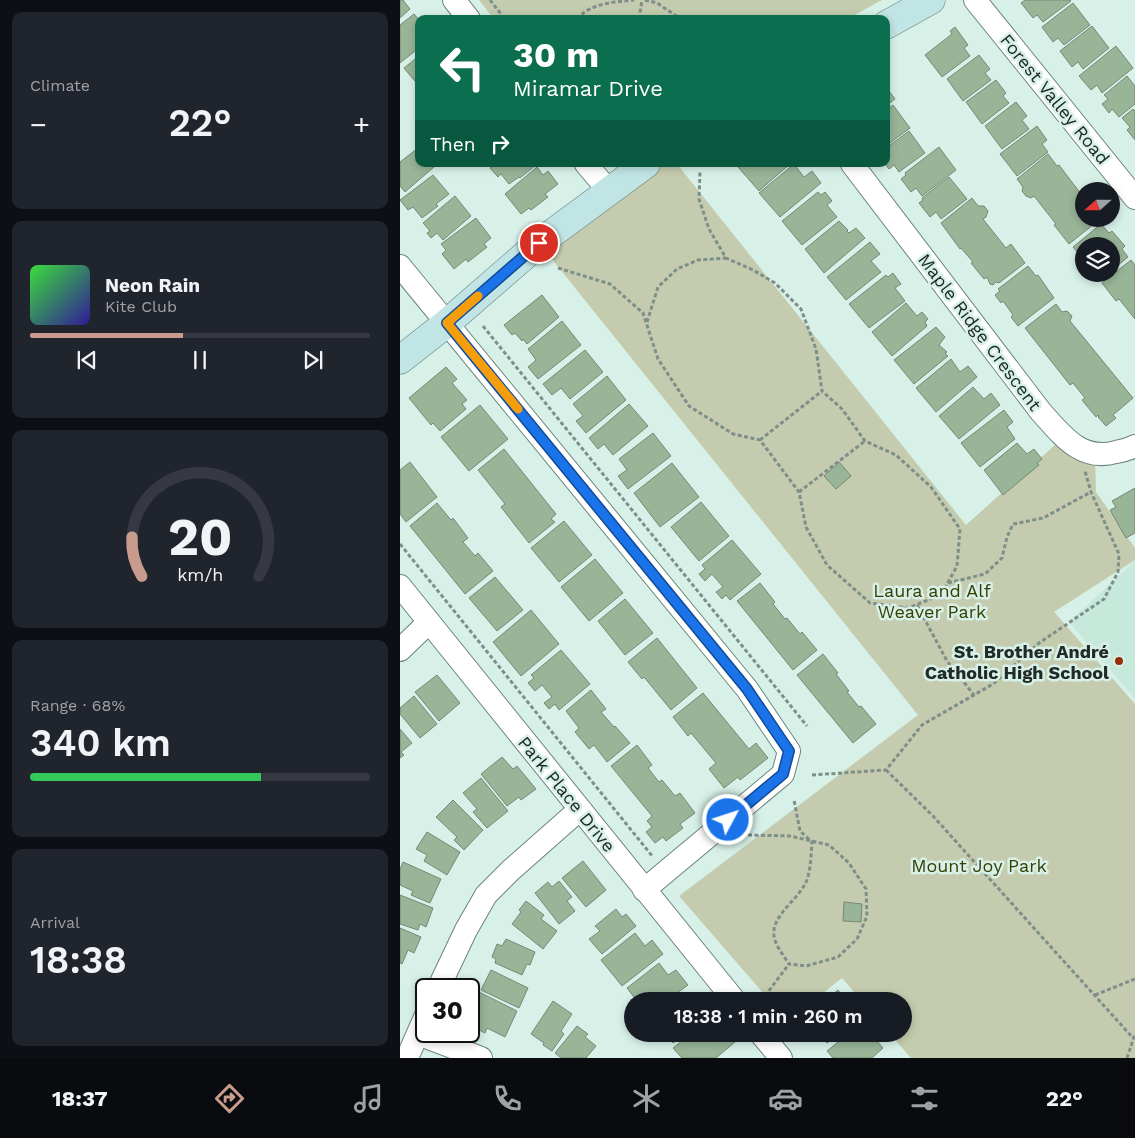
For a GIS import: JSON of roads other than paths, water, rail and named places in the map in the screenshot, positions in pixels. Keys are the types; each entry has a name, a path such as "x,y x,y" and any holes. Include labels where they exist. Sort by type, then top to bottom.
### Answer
{"street":[{"path":"454,0 466,15"},
{"path":"890,23 931,0"},
{"name":"Forest Valley Road","path":"975,0 1135,198"},
{"path":"589,167 609,190"},
{"path":"400,360 447,323 539,243 642,167"},
{"name":"Maple Ridge Crescent","path":"854,167 1041,412 1064,437 1079,449 1095,455 1108,455 1135,446"},
{"path":"400,266 747,689 789,751 783,774 644,890"},
{"name":"Park Place Drive","path":"400,586 728,992"},
{"path":"400,650 429,622"},
{"path":"443,978 466,930 486,895 579,810"},
{"path":"407,1058 415,1040"},
{"path":"768,1042 781,1058"},
{"path":"454,1043 481,1058"}],"place":[{"name":"St. Brother André Catholic High School","path":"1119,661"}],"park label":[{"name":"Laura and Alf Weaver Park","path":"932,600"},
{"name":"Mount Joy Park","path":"979,865"}]}
